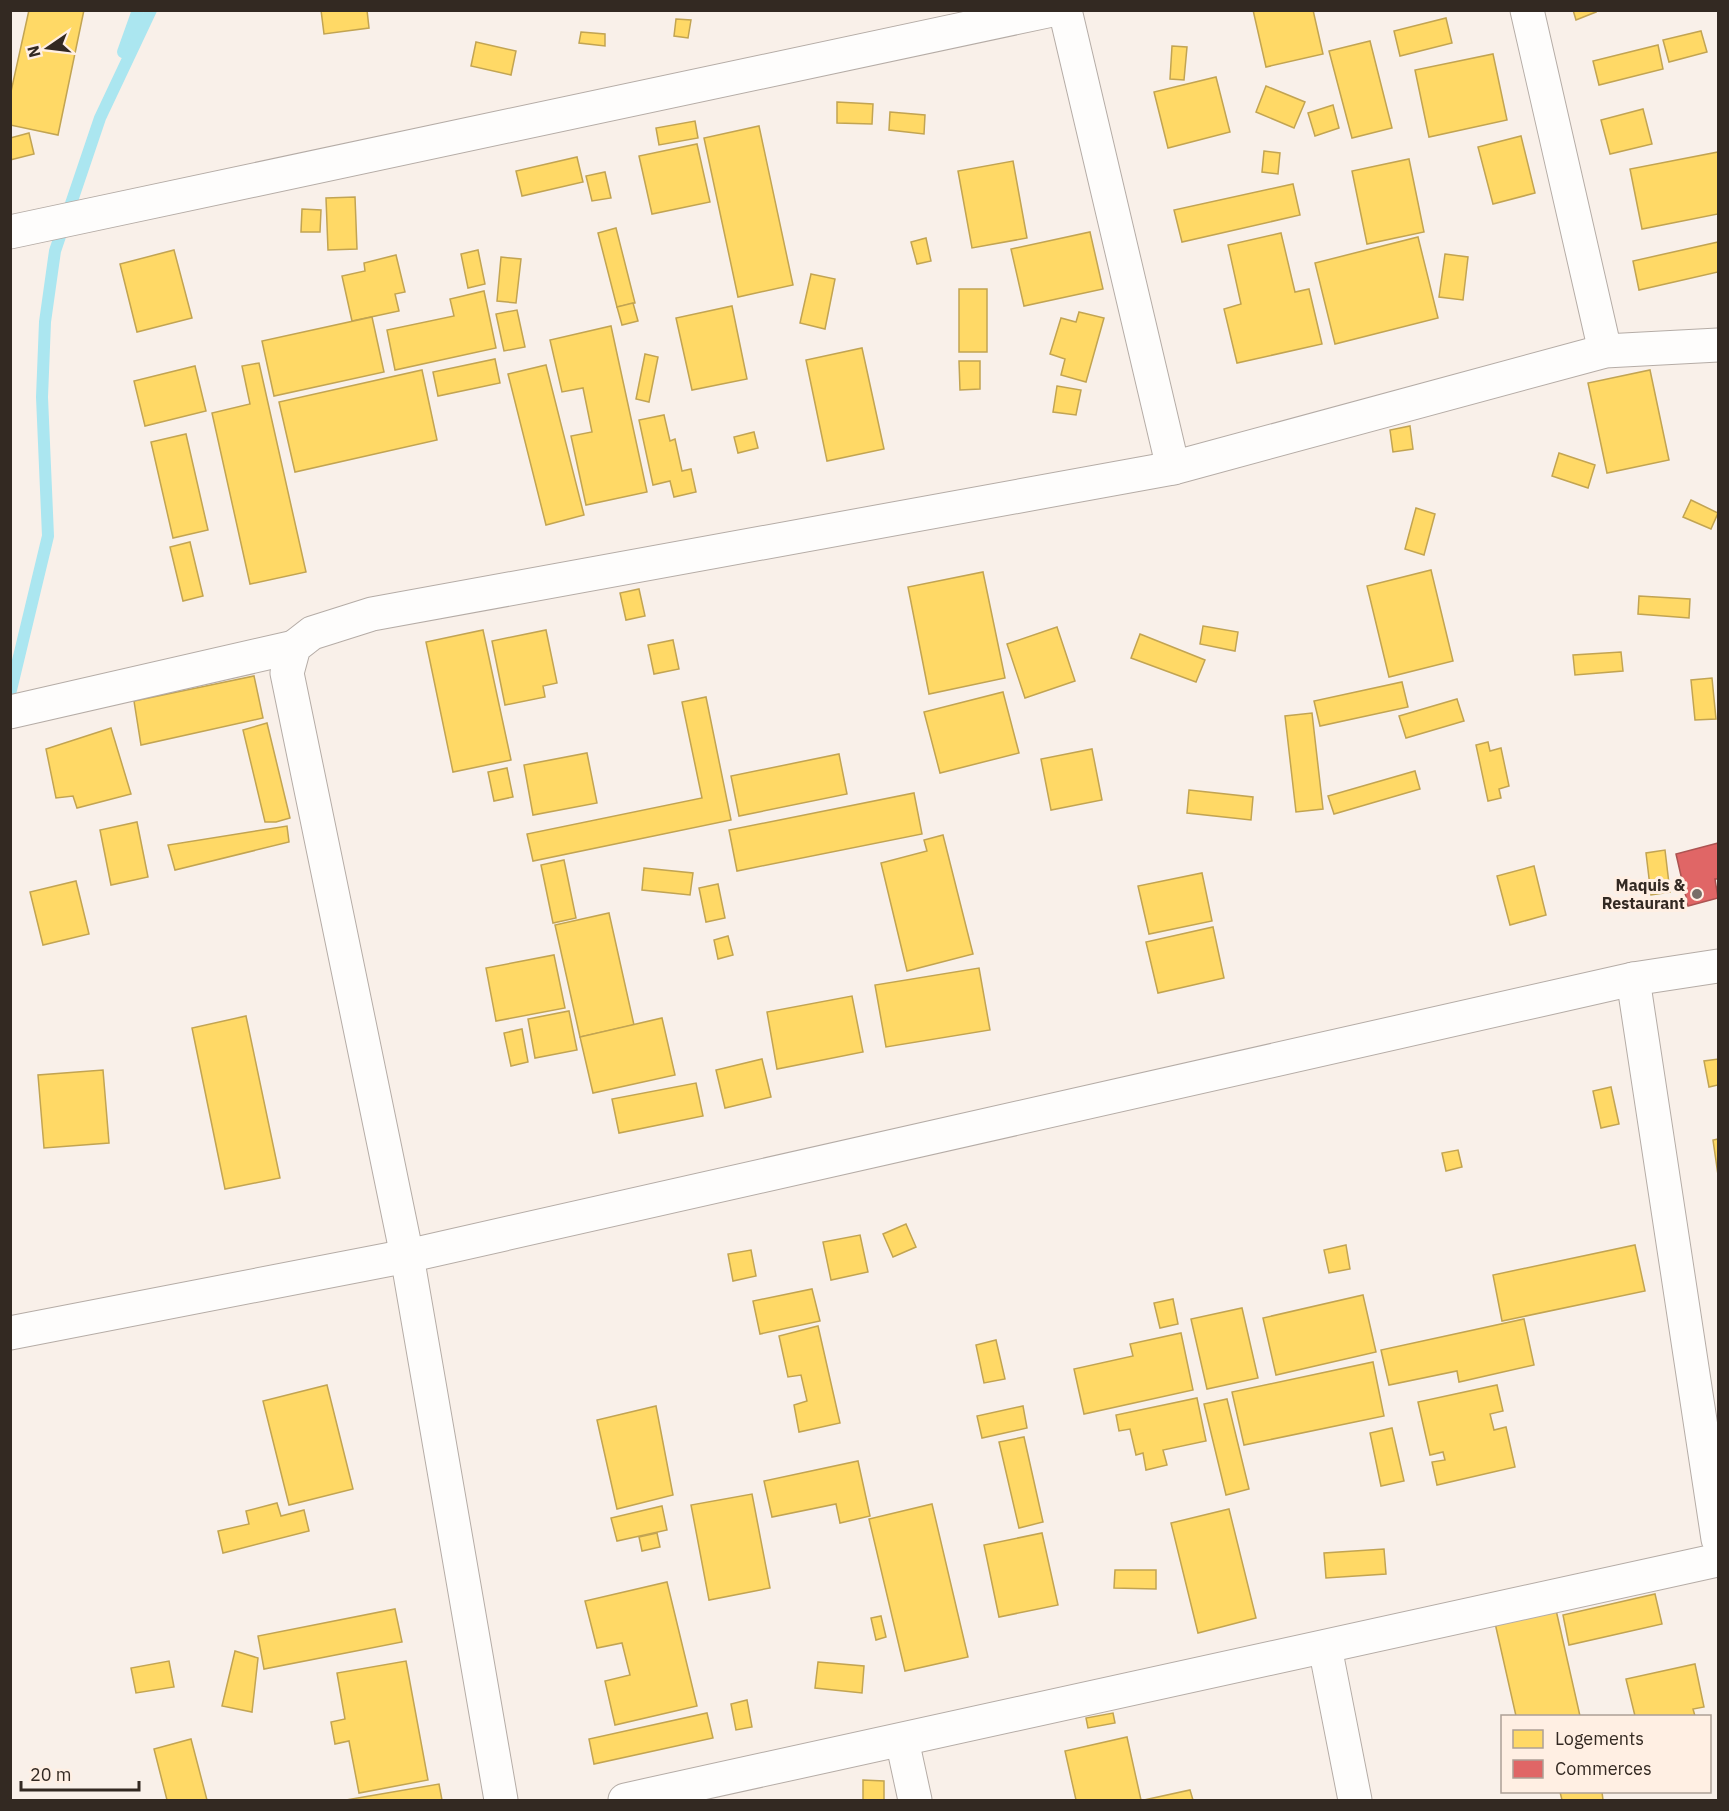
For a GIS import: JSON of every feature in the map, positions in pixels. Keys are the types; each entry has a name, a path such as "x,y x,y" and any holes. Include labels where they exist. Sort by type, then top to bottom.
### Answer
{"street":[{"path":"16,231 1052,10"},
{"path":"1065,10 1173,468"},
{"path":"1527,10 1605,351"},
{"path":"10,712 294,647 312,633 372,614 1173,468 1605,351 1719,345"},
{"path":"294,647 287,673 406,1256 501,1800"},
{"path":"10,1334 406,1256 1633,979 1719,966"},
{"path":"1633,979 1719,1539"},
{"path":"626,1800 1719,1560"},
{"path":"1325,1647 1355,1800"},
{"path":"902,1740 915,1800"}],"building: Logements":[{"path":"29,10 84,10 58,135 10,125 10,96"},
{"path":"321,10 367,10 369,28 324,34"},
{"path":"1253,10 1313,10 1323,54 1266,67"},
{"path":"1573,10 1595,10 1596,12 1576,20"},
{"path":"1446,18 1452,43 1400,56 1394,31"},
{"path":"676,19 691,20 688,38 674,36"},
{"path":"1701,31 1707,52 1669,62 1663,40"},
{"path":"581,32 605,34 605,46 579,43"},
{"path":"1370,41 1392,128 1352,138 1329,51"},
{"path":"476,42 516,51 511,75 471,66"},
{"path":"1658,45 1663,69 1599,85 1593,61"},
{"path":"1172,46 1187,47 1184,80 1170,79"},
{"path":"1493,54 1507,120 1429,137 1415,70"},
{"path":"1216,77 1230,132 1168,148 1154,92"},
{"path":"1266,86 1305,102 1294,128 1256,112"},
{"path":"837,102 873,104 872,124 837,123"},
{"path":"1333,105 1339,128 1315,136 1308,113"},
{"path":"1643,109 1652,144 1610,154 1601,120"},
{"path":"890,112 925,115 924,134 889,130"},
{"path":"695,121 698,138 659,145 656,128"},
{"path":"759,126 793,285 738,297 704,138"},
{"path":"29,133 34,154 10,160 10,138"},
{"path":"1521,136 1535,193 1493,204 1478,147"},
{"path":"697,144 710,202 652,214 639,156"},
{"path":"1264,151 1280,153 1278,174 1262,172"},
{"path":"1718,152 1718,214 1642,229 1630,169"},
{"path":"577,157 583,182 522,196 516,171"},
{"path":"1409,159 1424,232 1367,244 1352,171"},
{"path":"1013,161 1027,238 972,248 958,171"},
{"path":"605,172 611,198 592,201 586,176"},
{"path":"1293,184 1300,215 1182,242 1174,210"},
{"path":"355,197 357,249 328,250 326,198"},
{"path":"302,209 321,210 320,232 301,232"},
{"path":"616,228 635,303 617,307 598,233"},
{"path":"1090,232 1103,289 1024,306 1011,249"},
{"path":"1281,233 1295,292 1309,289 1322,344 1237,363 1224,309 1241,304 1228,245"},
{"path":"1418,237 1438,318 1335,344 1315,263"},
{"path":"926,238 931,261 917,264 911,242"},
{"path":"1718,242 1718,272 1639,290 1633,261"},
{"path":"174,250 192,318 137,332 120,264"},
{"path":"478,250 485,284 468,288 461,254"},
{"path":"1445,254 1468,257 1463,300 1439,297"},
{"path":"396,255 405,292 395,294 399,311 352,321 342,276 365,271 364,263"},
{"path":"501,257 521,259 516,303 497,301"},
{"path":"811,274 835,279 825,329 800,323"},
{"path":"959,289 987,289 987,352 959,352"},
{"path":"484,291 496,348 395,370 387,330 454,316 450,299"},
{"path":"633,303 638,321 622,325 617,307"},
{"path":"732,306 747,379 692,390 676,318"},
{"path":"517,310 525,347 504,351 496,314"},
{"path":"1079,312 1104,318 1086,382 1061,375 1065,359 1050,354 1061,318 1076,322"},
{"path":"372,317 384,372 274,396 262,341"},
{"path":"611,326 647,492 586,505 571,436 592,432 583,388 562,392 550,340"},
{"path":"862,348 884,449 827,461 806,360"},
{"path":"645,354 658,357 649,402 636,399"},
{"path":"495,359 500,383 438,396 433,372"},
{"path":"959,361 980,361 980,389 960,390"},
{"path":"259,363 306,572 250,584 212,413 250,404 242,366"},
{"path":"546,365 584,515 546,525 508,374"},
{"path":"195,366 206,411 145,426 134,381"},
{"path":"422,370 437,440 295,472 279,402"},
{"path":"1650,370 1669,460 1607,473 1588,383"},
{"path":"1057,386 1081,390 1076,415 1053,412"},
{"path":"664,415 670,441 675,439 682,471 691,469 696,492 674,497 670,481 653,485 639,420"},
{"path":"1410,426 1413,449 1393,452 1390,430"},
{"path":"754,432 758,448 738,453 734,437"},
{"path":"186,434 208,530 173,538 151,442"},
{"path":"1559,453 1595,465 1588,488 1552,476"},
{"path":"1691,500 1718,513 1711,529 1683,517"},
{"path":"1416,508 1435,514 1424,555 1405,549"},
{"path":"190,542 203,596 183,601 170,547"},
{"path":"1431,570 1453,661 1389,677 1367,586"},
{"path":"983,572 1005,678 929,694 908,587"},
{"path":"639,589 645,616 626,620 620,593"},
{"path":"1639,596 1690,599 1689,618 1638,614"},
{"path":"1203,626 1238,632 1235,651 1200,644"},
{"path":"1057,627 1075,681 1025,698 1007,644"},
{"path":"483,630 511,760 453,772 426,642"},
{"path":"546,630 557,683 543,686 545,697 505,705 492,641"},
{"path":"1140,634 1205,660 1196,682 1131,658"},
{"path":"673,640 679,669 654,674 648,645"},
{"path":"1621,652 1623,671 1575,675 1573,655"},
{"path":"254,676 263,718 141,745 134,701"},
{"path":"1712,678 1716,719 1695,720 1691,680"},
{"path":"1402,682 1408,707 1320,726 1314,701"},
{"path":"1003,692 1019,753 940,773 924,712"},
{"path":"706,697 731,820 533,861 527,834 702,798 682,702"},
{"path":"1457,699 1464,721 1406,738 1399,716"},
{"path":"1312,713 1323,809 1296,812 1285,716"},
{"path":"267,723 290,818 276,822 265,822 243,730"},
{"path":"111,728 131,794 77,808 73,796 56,798 46,749"},
{"path":"1488,742 1490,751 1501,748 1509,786 1499,789 1501,798 1488,801 1476,745"},
{"path":"1092,749 1102,800 1051,810 1041,759"},
{"path":"587,753 597,803 533,815 524,765"},
{"path":"839,754 847,794 739,816 731,776"},
{"path":"507,768 513,797 494,801 488,772"},
{"path":"1415,771 1420,789 1334,814 1328,796"},
{"path":"1189,790 1253,797 1251,820 1187,813"},
{"path":"914,793 922,834 737,871 729,830"},
{"path":"137,822 148,877 111,885 100,830"},
{"path":"287,826 289,842 175,870 168,845"},
{"path":"943,835 973,954 907,971 881,863 927,851 924,840"},
{"path":"1665,850 1670,892 1651,895 1646,853"},
{"path":"564,860 576,918 553,923 541,865"},
{"path":"1534,866 1546,915 1510,925 1497,876"},
{"path":"644,868 693,873 690,895 642,890"},
{"path":"1202,873 1212,921 1149,934 1138,886"},
{"path":"76,881 89,934 43,945 30,892"},
{"path":"718,884 725,918 706,922 699,888"},
{"path":"609,913 634,1025 580,1037 555,925"},
{"path":"1213,927 1224,978 1158,993 1146,942"},
{"path":"728,936 733,955 718,959 714,940"},
{"path":"554,955 565,1008 496,1021 486,968"},
{"path":"979,968 990,1030 886,1047 875,985"},
{"path":"852,996 863,1052 777,1069 767,1012"},
{"path":"569,1011 577,1050 535,1058 528,1019"},
{"path":"246,1016 280,1178 225,1189 192,1028"},
{"path":"662,1018 675,1075 593,1093 580,1037"},
{"path":"522,1029 528,1062 511,1066 504,1033"},
{"path":"762,1059 771,1097 725,1108 716,1070"},
{"path":"1718,1059 1718,1085 1709,1087 1704,1061"},
{"path":"103,1070 109,1143 44,1148 38,1075"},
{"path":"696,1083 703,1116 619,1133 612,1099"},
{"path":"1611,1087 1619,1124 1601,1128 1593,1091"},
{"path":"1718,1139 1718,1175 1713,1140"},
{"path":"1458,1150 1462,1167 1446,1171 1442,1153"},
{"path":"906,1224 916,1247 893,1257 883,1234"},
{"path":"860,1235 868,1272 831,1280 823,1242"},
{"path":"1346,1245 1350,1269 1329,1273 1324,1250"},
{"path":"1635,1245 1645,1291 1502,1321 1493,1275"},
{"path":"751,1250 756,1276 733,1281 728,1254"},
{"path":"812,1289 820,1321 760,1334 753,1301"},
{"path":"1363,1295 1376,1352 1276,1375 1263,1318"},
{"path":"1173,1299 1178,1324 1160,1328 1154,1303"},
{"path":"1242,1308 1258,1378 1207,1389 1191,1319"},
{"path":"1524,1319 1534,1365 1459,1382 1457,1371 1389,1385 1381,1350"},
{"path":"818,1326 840,1423 799,1432 794,1405 807,1401 801,1375 788,1377 779,1336"},
{"path":"1181,1333 1193,1390 1084,1414 1074,1369 1133,1356 1130,1344"},
{"path":"996,1340 1005,1379 984,1383 976,1345"},
{"path":"1373,1362 1384,1416 1244,1445 1232,1392"},
{"path":"327,1385 353,1489 289,1505 263,1401"},
{"path":"1497,1385 1503,1411 1490,1414 1494,1430 1506,1427 1515,1467 1437,1485 1432,1462 1445,1460 1443,1452 1430,1455 1418,1402"},
{"path":"1197,1398 1206,1441 1163,1450 1167,1465 1146,1470 1143,1453 1136,1455 1130,1429 1119,1431 1116,1415"},
{"path":"1227,1399 1249,1489 1226,1495 1204,1404"},
{"path":"656,1406 673,1495 617,1509 597,1420"},
{"path":"1023,1406 1027,1428 982,1438 977,1416"},
{"path":"1392,1428 1404,1481 1381,1486 1370,1433"},
{"path":"1024,1437 1043,1522 1019,1528 999,1442"},
{"path":"858,1461 870,1516 840,1523 836,1504 772,1517 764,1481"},
{"path":"752,1494 770,1588 709,1600 691,1505"},
{"path":"277,1503 281,1516 304,1510 309,1531 223,1553 218,1531 249,1524 246,1511"},
{"path":"932,1504 968,1657 905,1671 869,1519"},
{"path":"662,1506 667,1530 617,1541 611,1518"},
{"path":"1229,1509 1256,1618 1198,1633 1171,1523"},
{"path":"657,1533 660,1547 642,1551 639,1537"},
{"path":"1042,1533 1058,1605 999,1617 984,1545"},
{"path":"1384,1549 1386,1574 1326,1578 1324,1553"},
{"path":"1115,1570 1156,1570 1156,1589 1114,1588"},
{"path":"667,1582 697,1706 615,1725 605,1681 630,1675 622,1643 597,1648 585,1601"},
{"path":"1655,1594 1662,1624 1569,1645 1563,1615"},
{"path":"395,1609 402,1642 264,1669 258,1636"},
{"path":"1556,1610 1580,1715 1516,1715 1495,1623"},
{"path":"881,1616 886,1637 876,1640 871,1618"},
{"path":"235,1651 258,1658 252,1712 222,1706"},
{"path":"169,1661 174,1687 136,1693 131,1668"},
{"path":"406,1661 428,1780 359,1793 349,1741 335,1744 331,1722 345,1719 337,1673"},
{"path":"818,1662 864,1666 862,1693 815,1688"},
{"path":"1695,1664 1704,1707 1693,1709 1695,1715 1635,1715 1626,1679"},
{"path":"747,1700 752,1727 736,1730 731,1704"},
{"path":"707,1713 713,1738 594,1764 589,1739"},
{"path":"1113,1713 1115,1723 1088,1728 1086,1718"},
{"path":"1127,1737 1141,1800 1076,1800 1065,1751"},
{"path":"191,1739 207,1800 167,1800 154,1749"},
{"path":"863,1780 884,1781 884,1800 863,1800"},
{"path":"439,1784 442,1800 346,1800"},
{"path":"1190,1790 1193,1800 1144,1800"},
{"path":"1560,1793 1602,1793 1603,1800 1562,1800"}],"building: Commerces":[{"path":"1718,843 1718,879 1715,879 1718,898 1688,906 1676,854"}],"waterway":[{"path":"123,52 138,10"},
{"path":"10,694 48,536 42,397 45,322 55,251 100,118 151,10"}],"place":[{"name":"Maquis & Restaurant","path":"1697,894"}]}
